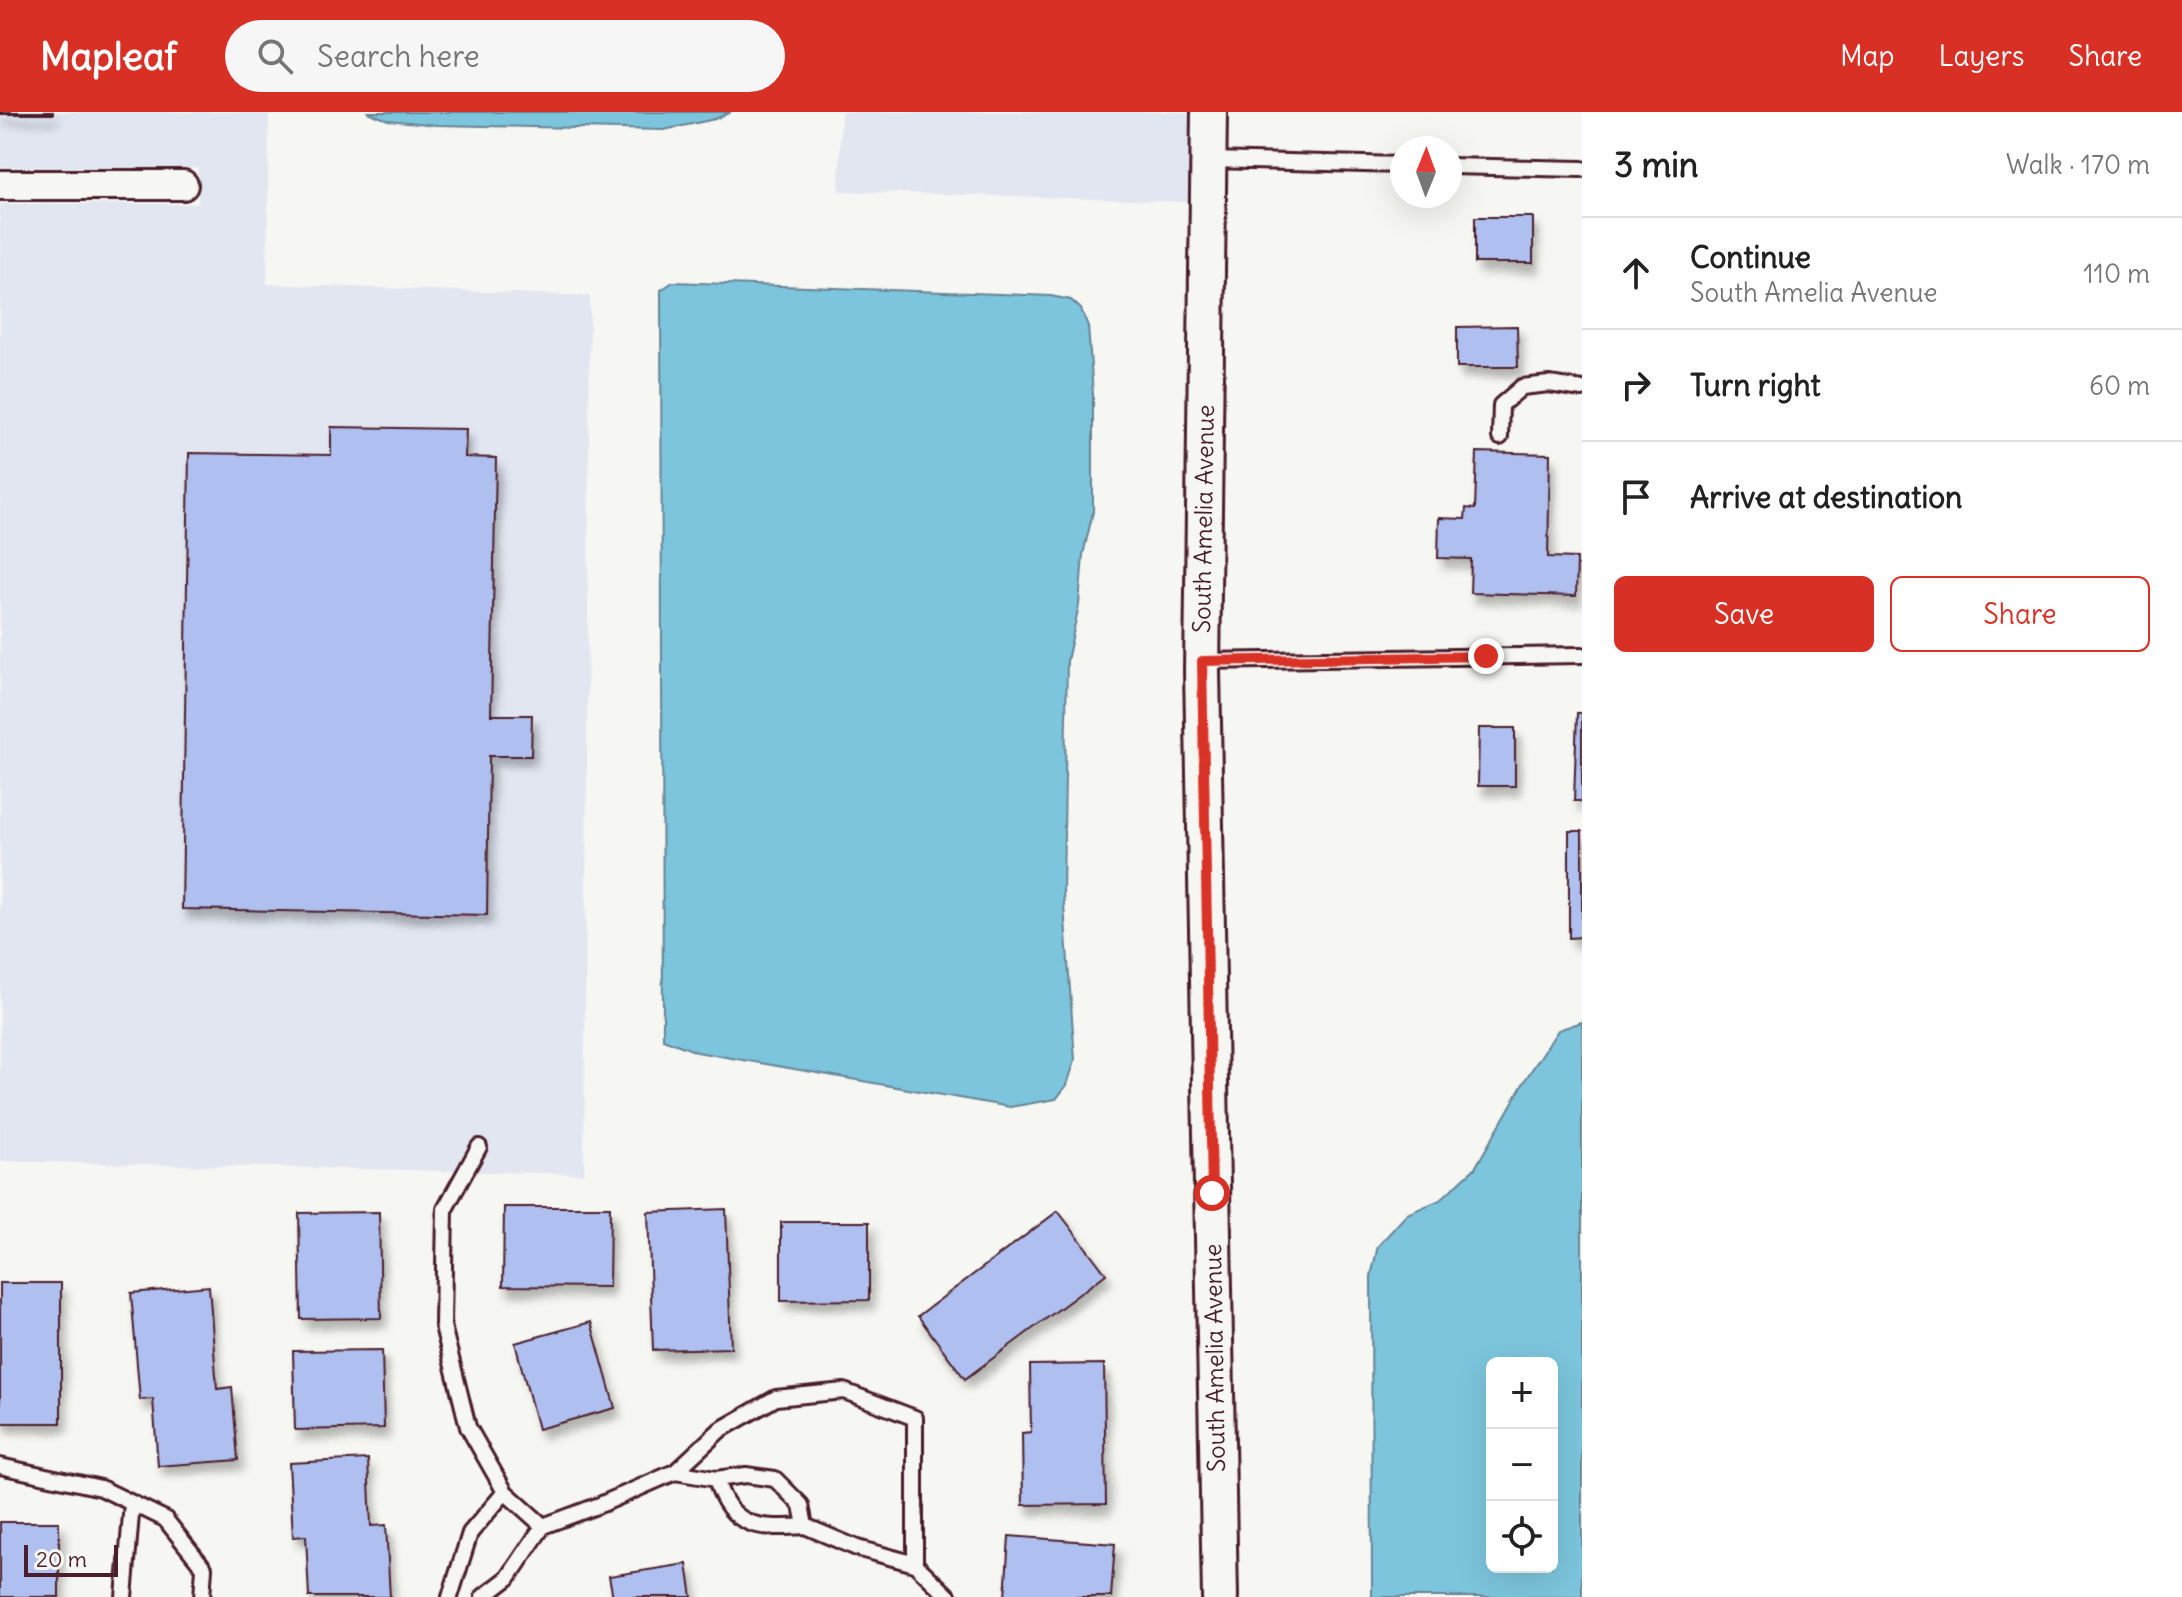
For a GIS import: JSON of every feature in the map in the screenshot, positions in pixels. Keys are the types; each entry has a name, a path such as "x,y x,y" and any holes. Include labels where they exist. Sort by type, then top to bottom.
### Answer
{"street":[{"name":"South Amelia Avenue","path":"1209,112 1202,661 1220,1597"},
{"path":"0,185 183,185"}],"lane":[{"path":"1208,160 1390,165"},
{"path":"1462,166 1582,169"},
{"path":"1500,437 1501,405 1522,387 1549,384 1582,389"},
{"path":"1202,661 1582,655"},
{"path":"479,1147 445,1209 443,1326 468,1427 505,1492 543,1526"},
{"path":"483,1597 508,1578 543,1526 675,1472 720,1430 776,1398 844,1391 915,1418 915,1564"},
{"path":"0,1466 101,1488 165,1519 204,1568 202,1597"},
{"path":"675,1472 716,1479 746,1475 775,1479 801,1505 805,1526"},
{"path":"716,1479 720,1494 739,1519 771,1529 805,1526 857,1548 915,1564 949,1597"},
{"path":"450,1597 470,1533 505,1492"},
{"path":"124,1597 126,1545 132,1503"}],"shaded area":[{"path":"0,112 269,112 267,284 590,296 584,1174 0,1161 0,204 198,204 198,168 0,167"},
{"path":"841,112 1192,112 1192,202 839,191"}],"water":[{"path":"367,112 731,112 715,119 664,130 437,125 388,120"},
{"path":"673,282 1051,296 1071,300 1081,309 1088,326 1093,394 1093,512 1083,555 1079,605 1067,661 1063,891 1075,1060 1067,1085 1056,1099 1010,1107 697,1052 663,1039 661,290"},
{"path":"1582,1022 1582,1597 1372,1597 1371,1276 1378,1246 1407,1214 1440,1200 1475,1168 1558,1030"}],"building":[{"path":"53,112 53,114 0,114"},
{"path":"1475,217 1533,217 1533,263 1475,263"},
{"path":"1517,326 1518,367 1457,367 1457,327"},
{"path":"331,427 466,429 465,457 496,458 491,715 532,715 531,756 489,756 487,915 182,909 189,453 331,455"},
{"path":"1477,452 1550,454 1548,557 1577,558 1576,596 1470,593 1471,559 1438,558 1439,518 1465,519 1466,508 1475,509"},
{"path":"1577,713 1582,713 1582,801 1574,801"},
{"path":"1479,728 1515,728 1515,786 1478,786"},
{"path":"1569,831 1582,831 1582,937 1569,938"},
{"path":"504,1207 610,1207 609,1287 503,1286"},
{"path":"726,1209 731,1348 653,1350 648,1212"},
{"path":"1058,1211 1106,1274 965,1379 918,1316"},
{"path":"379,1212 381,1318 301,1319 299,1213"},
{"path":"781,1222 869,1222 869,1300 781,1301"},
{"path":"0,1283 61,1283 61,1423 0,1423"},
{"path":"209,1286 217,1389 232,1387 238,1460 158,1466 153,1399 140,1400 131,1293"},
{"path":"591,1322 615,1408 538,1429 515,1343"},
{"path":"382,1350 384,1428 295,1430 293,1351"},
{"path":"1104,1364 1106,1504 1023,1505 1022,1433 1031,1432 1030,1365"},
{"path":"368,1459 371,1526 386,1525 390,1597 309,1597 306,1536 293,1537 289,1463"},
{"path":"0,1522 59,1522 59,1597 0,1597"},
{"path":"1009,1536 1115,1544 1111,1597 1005,1597"},
{"path":"687,1564 692,1597 613,1597 609,1576"}],"route":[{"path":"1212,1193 1202,661 1486,656"}]}
